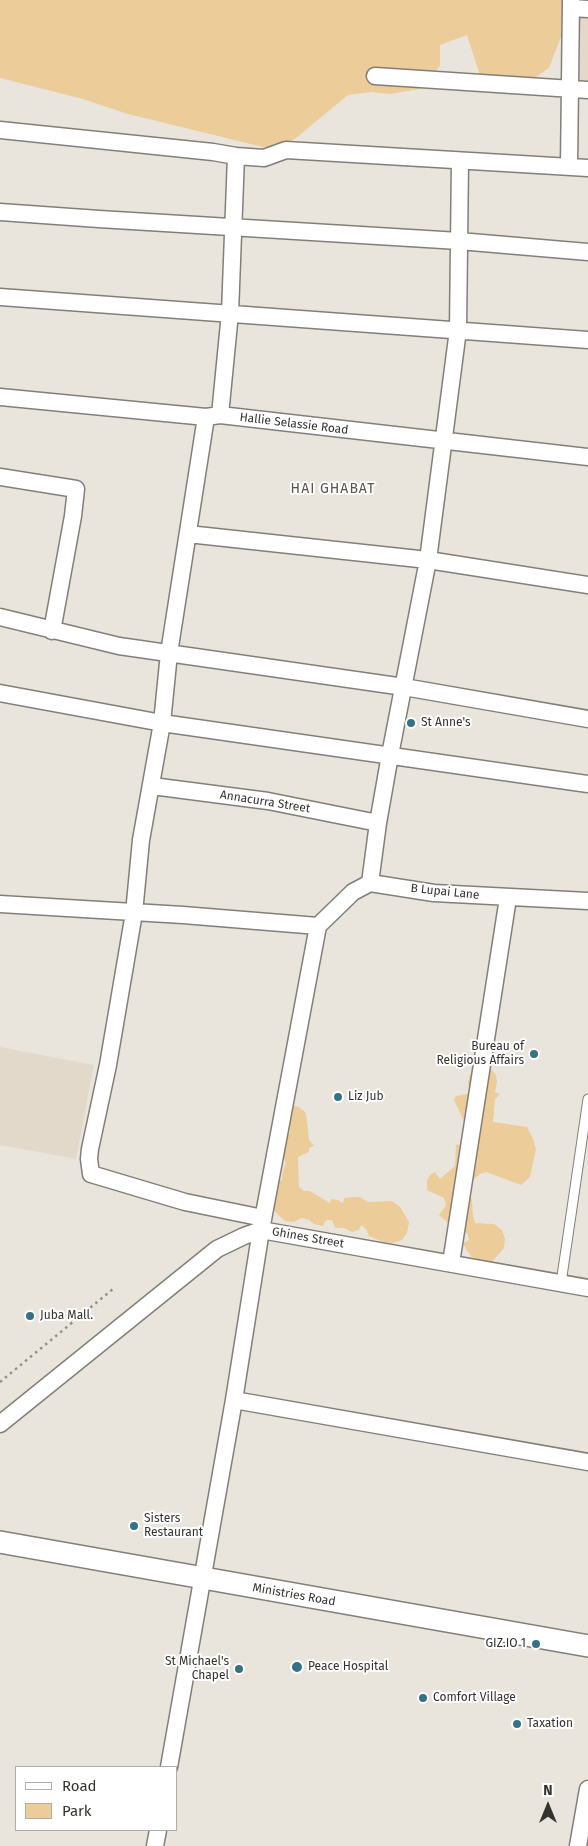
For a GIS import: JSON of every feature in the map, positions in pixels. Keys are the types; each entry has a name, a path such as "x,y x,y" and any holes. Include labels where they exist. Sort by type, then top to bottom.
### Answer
{"street":[{"path":"569,166 571,4 588,9"},
{"path":"374,76 588,90"},
{"path":"0,130 264,158 286,150 588,168"},
{"path":"236,156 230,313 213,416 188,534 169,653 162,723 141,840 134,912 108,1064 90,1149 91,1174 262,1224"},
{"path":"169,1766 234,1400 262,1224 318,926 353,892 370,883 390,755 428,560 458,330 460,161"},
{"path":"0,212 459,241 588,252"},
{"path":"0,297 588,340"},
{"name":"Hallie Selassie Road","path":"0,397 213,416 588,457"},
{"path":"0,477 76,488 73,516 52,631"},
{"path":"188,534 428,560 588,585"},
{"path":"0,617 119,646 404,687 588,719"},
{"path":"0,693 162,723 588,784"},
{"name":"Annacurra Street","path":"152,786 268,801 378,823"},
{"name":"B Lupai Lane","path":"370,883 434,893 588,902"},
{"path":"451,1263 508,898"},
{"path":"0,904 318,926"},
{"name":"Ghines Street","path":"0,1424 217,1249 244,1236 262,1224 451,1263 588,1288"},
{"path":"234,1400 588,1462"},
{"name":"Ministries Road","path":"0,1542 588,1646"},
{"path":"578,1846 588,1789"},
{"path":"155,1846 158,1831"}],"lane":[{"path":"561,1283 588,1100"}],"path":[{"path":"0,1382 113,1289"}],"shaded area":[{"path":"574,0 588,0 588,85 579,84"},
{"path":"0,1047 94,1065 76,1159 0,1145"}],"green space":[{"path":"0,0 571,0 566,24 549,68 520,88 483,85 467,35 440,45 440,66 419,89 390,94 371,92 348,95 296,138 275,150 128,114 83,99 0,78"},
{"path":"486,1064 496,1075 495,1092 500,1094 495,1099 493,1122 527,1127 536,1149 530,1177 521,1185 486,1172 480,1174 471,1182 467,1194 471,1197 475,1223 494,1224 502,1230 505,1239 504,1248 492,1262 473,1258 463,1243 469,1240 468,1234 439,1215 446,1205 444,1198 427,1190 427,1180 430,1175 435,1172 440,1179 455,1166 456,1145 460,1144 465,1130 464,1121 454,1100 456,1096 467,1094 469,1091 468,1082 471,1072 476,1074"},
{"path":"294,1106 299,1107 306,1113 309,1140 314,1146 309,1148 309,1152 298,1157 299,1187 330,1203 331,1199 343,1203 344,1198 352,1197 360,1197 368,1202 392,1201 400,1207 409,1222 407,1233 402,1240 393,1243 383,1242 369,1236 366,1229 361,1225 359,1230 352,1232 344,1228 335,1228 332,1220 326,1220 323,1226 302,1218 294,1222 285,1221 271,1208 277,1181 282,1180 286,1163 280,1152 284,1137 290,1133 290,1130 284,1122 289,1109"}],"place":[{"name":"St Anne's","path":"411,723"},
{"name":"Bureau of Religious Affairs","path":"534,1054"},
{"name":"Liz Jub","path":"338,1097"},
{"name":"Juba Mall.","path":"30,1316"},
{"name":"Sisters Restaurant","path":"134,1526"},
{"name":"GIZ.IO 1","path":"536,1644"},
{"name":"Peace Hospital","path":"297,1667"},
{"name":"St Michael's Chapel","path":"239,1669"},
{"name":"Comfort Village","path":"423,1698"},
{"name":"Taxation","path":"517,1724"}],"district":[{"name":"HAI GHABAT","path":"333,489"}]}
